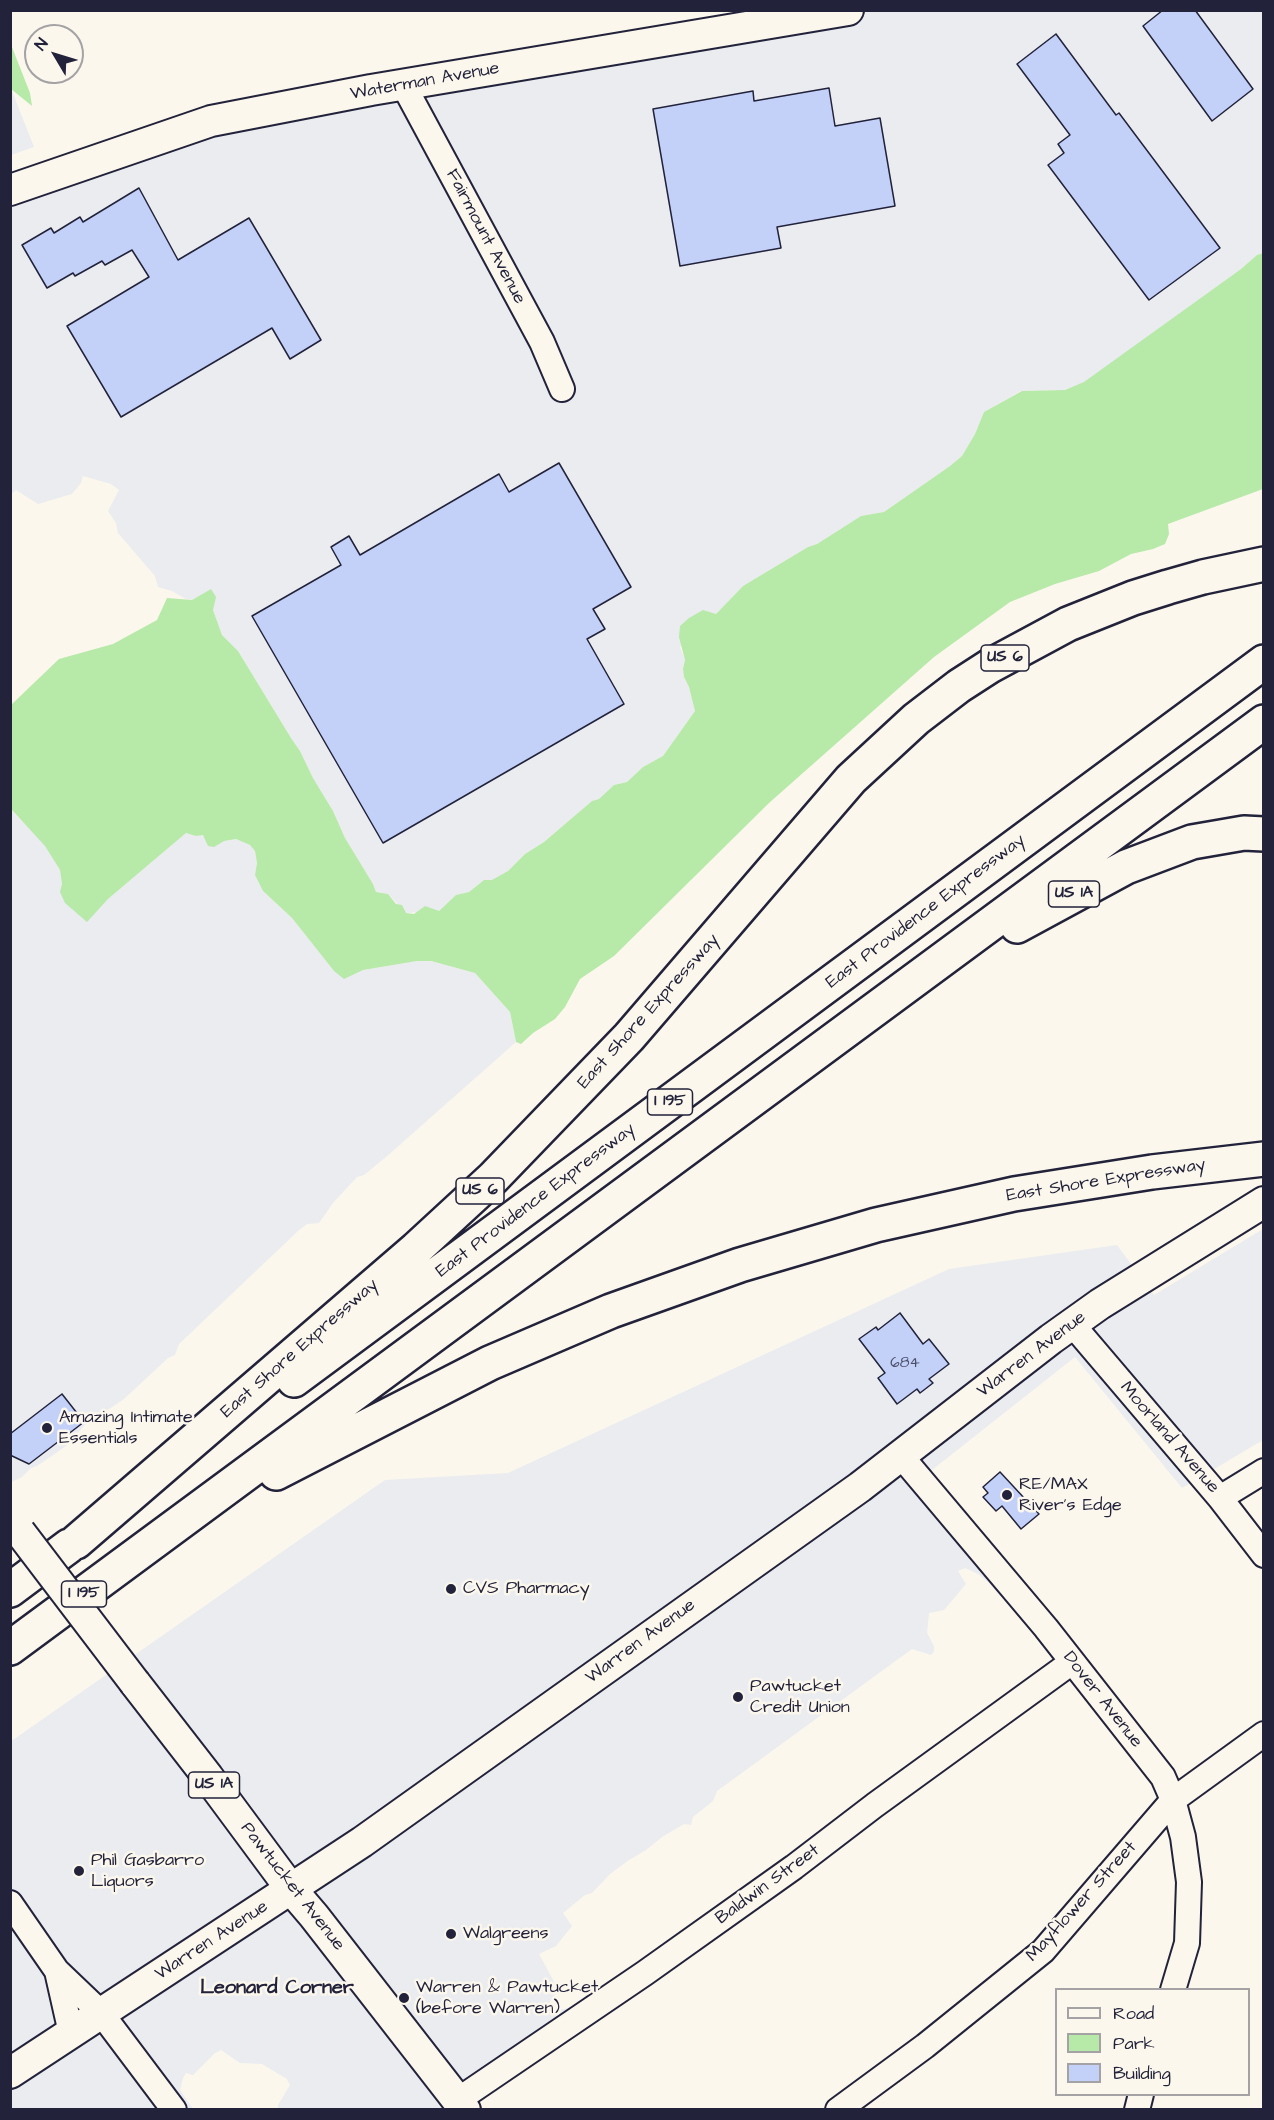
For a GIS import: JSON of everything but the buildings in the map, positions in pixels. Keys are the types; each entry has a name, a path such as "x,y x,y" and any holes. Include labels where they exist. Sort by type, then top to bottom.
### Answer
{"highway":[{"name":"East Shore Expressway","path":"76,1542 416,1249 493,1178 629,1037 851,779 909,724 974,676 1068,624 1111,606 1159,590 1203,577 1263,564"},
{"name":"East Providence Expressway","path":"10,1590 1263,662"},
{"name":"I 195","path":"10,1648 1263,722"},
{"name":"US 1A","path":"897,993 1126,867 1192,842 1245,833 1263,834"},
{"name":"East Shore Expressway","path":"157,1540 306,1457 461,1377 577,1325 705,1276 832,1237 943,1209 1082,1182 1263,1159"}],"main road":[{"name":"Waterman Avenue","path":"10,189 211,121 371,90 848,10"},
{"name":"Warren Avenue","path":"10,2073 291,1889 468,1767 631,1648 842,1500 1072,1324 1156,1268 1263,1202"},
{"name":"Pawtucket Avenue","path":"15,1526 291,1889 461,2104"}],"street":[{"name":"Fairmount Avenue","path":"404,86 542,342 562,389"},
{"name":"Moorland Avenue","path":"1072,1324 1220,1498 1263,1555"},
{"name":"Dover Avenue","path":"900,1456 1046,1628 1163,1777 1173,1800 1183,1837 1189,1882 1187,1943 1173,1988"},
{"path":"1220,1498 1263,1471"},
{"name":"Baldwin Street","path":"461,2104 794,1867 875,1805 1072,1662"},
{"name":"Mayflower Street","path":"838,2109 925,2046 1043,1951 1173,1800 1263,1734"},
{"path":"10,1902 57,1971 101,2013 174,2109"},
{"path":"57,1971 71,2033"}],"shaded area":[{"path":"752,11 1263,11 1263,253 1257,255 1084,383 1065,390 1021,391 984,412 962,456 950,466 884,512 861,516 743,586 680,647 685,660 684,677 695,711 663,756 643,767 627,782 614,785 599,799 592,801 544,842 525,854 508,871 492,881 484,880 469,892 456,895 439,911 406,913 388,894 376,892 300,751 238,651 222,635 213,610 211,589 192,600 158,587 155,576 118,533 116,523 108,511 119,490 111,484 83,476 81,483 72,494 38,504 16,490 11,494 11,188 295,102 755,28"},
{"path":"10,86 34,147 11,155 10,155"},
{"path":"10,809 45,845 60,870 61,892 87,921 108,899 186,833 224,841 236,839 250,845 255,851 257,863 255,875 263,891 292,918 334,971 363,970 430,961 475,973 510,1012 516,1042 386,1157 364,1175 357,1177 333,1203 319,1223 307,1224 298,1231 179,1344 175,1355 168,1358 124,1399 85,1425 66,1446 31,1468 22,1477 11,1482"},
{"path":"1263,1229 1263,1440 1182,1488 1075,1357 932,1470 941,1501 1003,1595 1000,1596 978,1574 965,1568 958,1571 966,1584 944,1610 929,1613 927,1633 934,1646 931,1655 912,1649 717,1791 713,1801 693,1817 691,1825 684,1824 662,1837 610,1874 592,1893 585,1895 563,1913 572,1926 556,1946 539,1954 558,1989 548,2005 553,2009 565,2009 574,2005 595,1988 598,1990 599,2005 465,2105 468,2109 278,2109 290,2085 287,2079 262,2064 240,2063 221,2050 193,2075 186,2073 183,2078 180,2090 193,2109 11,2109 10,1742 385,1480 508,1473 949,1269 1117,1245 1154,1295"}],"green space":[{"path":"10,42 24,78 24,84 26,84 30,93 32,106 11,89"},
{"path":"1263,253 1263,489 1168,524 1169,534 1165,544 1131,554 1099,571 1055,584 1010,602 934,657 769,803 614,956 580,979 565,1007 555,1019 521,1044 516,1042 510,1012 475,973 431,961 417,961 363,970 344,979 334,971 292,918 263,891 255,875 257,863 255,851 250,845 236,839 224,841 214,847 208,846 203,835 196,836 186,833 108,899 87,922 65,903 60,892 62,884 60,870 45,846 11,809 11,705 59,659 113,644 157,620 167,598 192,600 211,589 216,597 213,610 222,635 238,651 300,751 376,892 388,894 396,904 402,905 406,913 414,914 425,906 439,911 456,895 469,892 484,880 492,880 508,871 525,854 544,842 592,801 599,799 614,785 627,782 643,767 663,756 695,711 684,677 685,660 679,637 680,626 689,618 703,610 716,614 743,586 861,516 884,512 950,466 962,456 984,412 1022,391 1065,390 1084,382 1241,269 1257,255"}],"place":[{"name":"Amazing Intimate Essentials","path":"47,1428"},
{"name":"RE/MAX River's Edge","path":"1007,1495"},
{"name":"CVS Pharmacy","path":"451,1589"},
{"name":"Pawtucket Credit Union","path":"738,1697"},
{"name":"Phil Gasbarro Liquors","path":"79,1871"},
{"name":"Walgreens","path":"451,1934"},
{"name":"Warren & Pawtucket (before Warren)","path":"404,1998"}],"district":[{"name":"Leonard Corner","path":"277,1989"}]}
